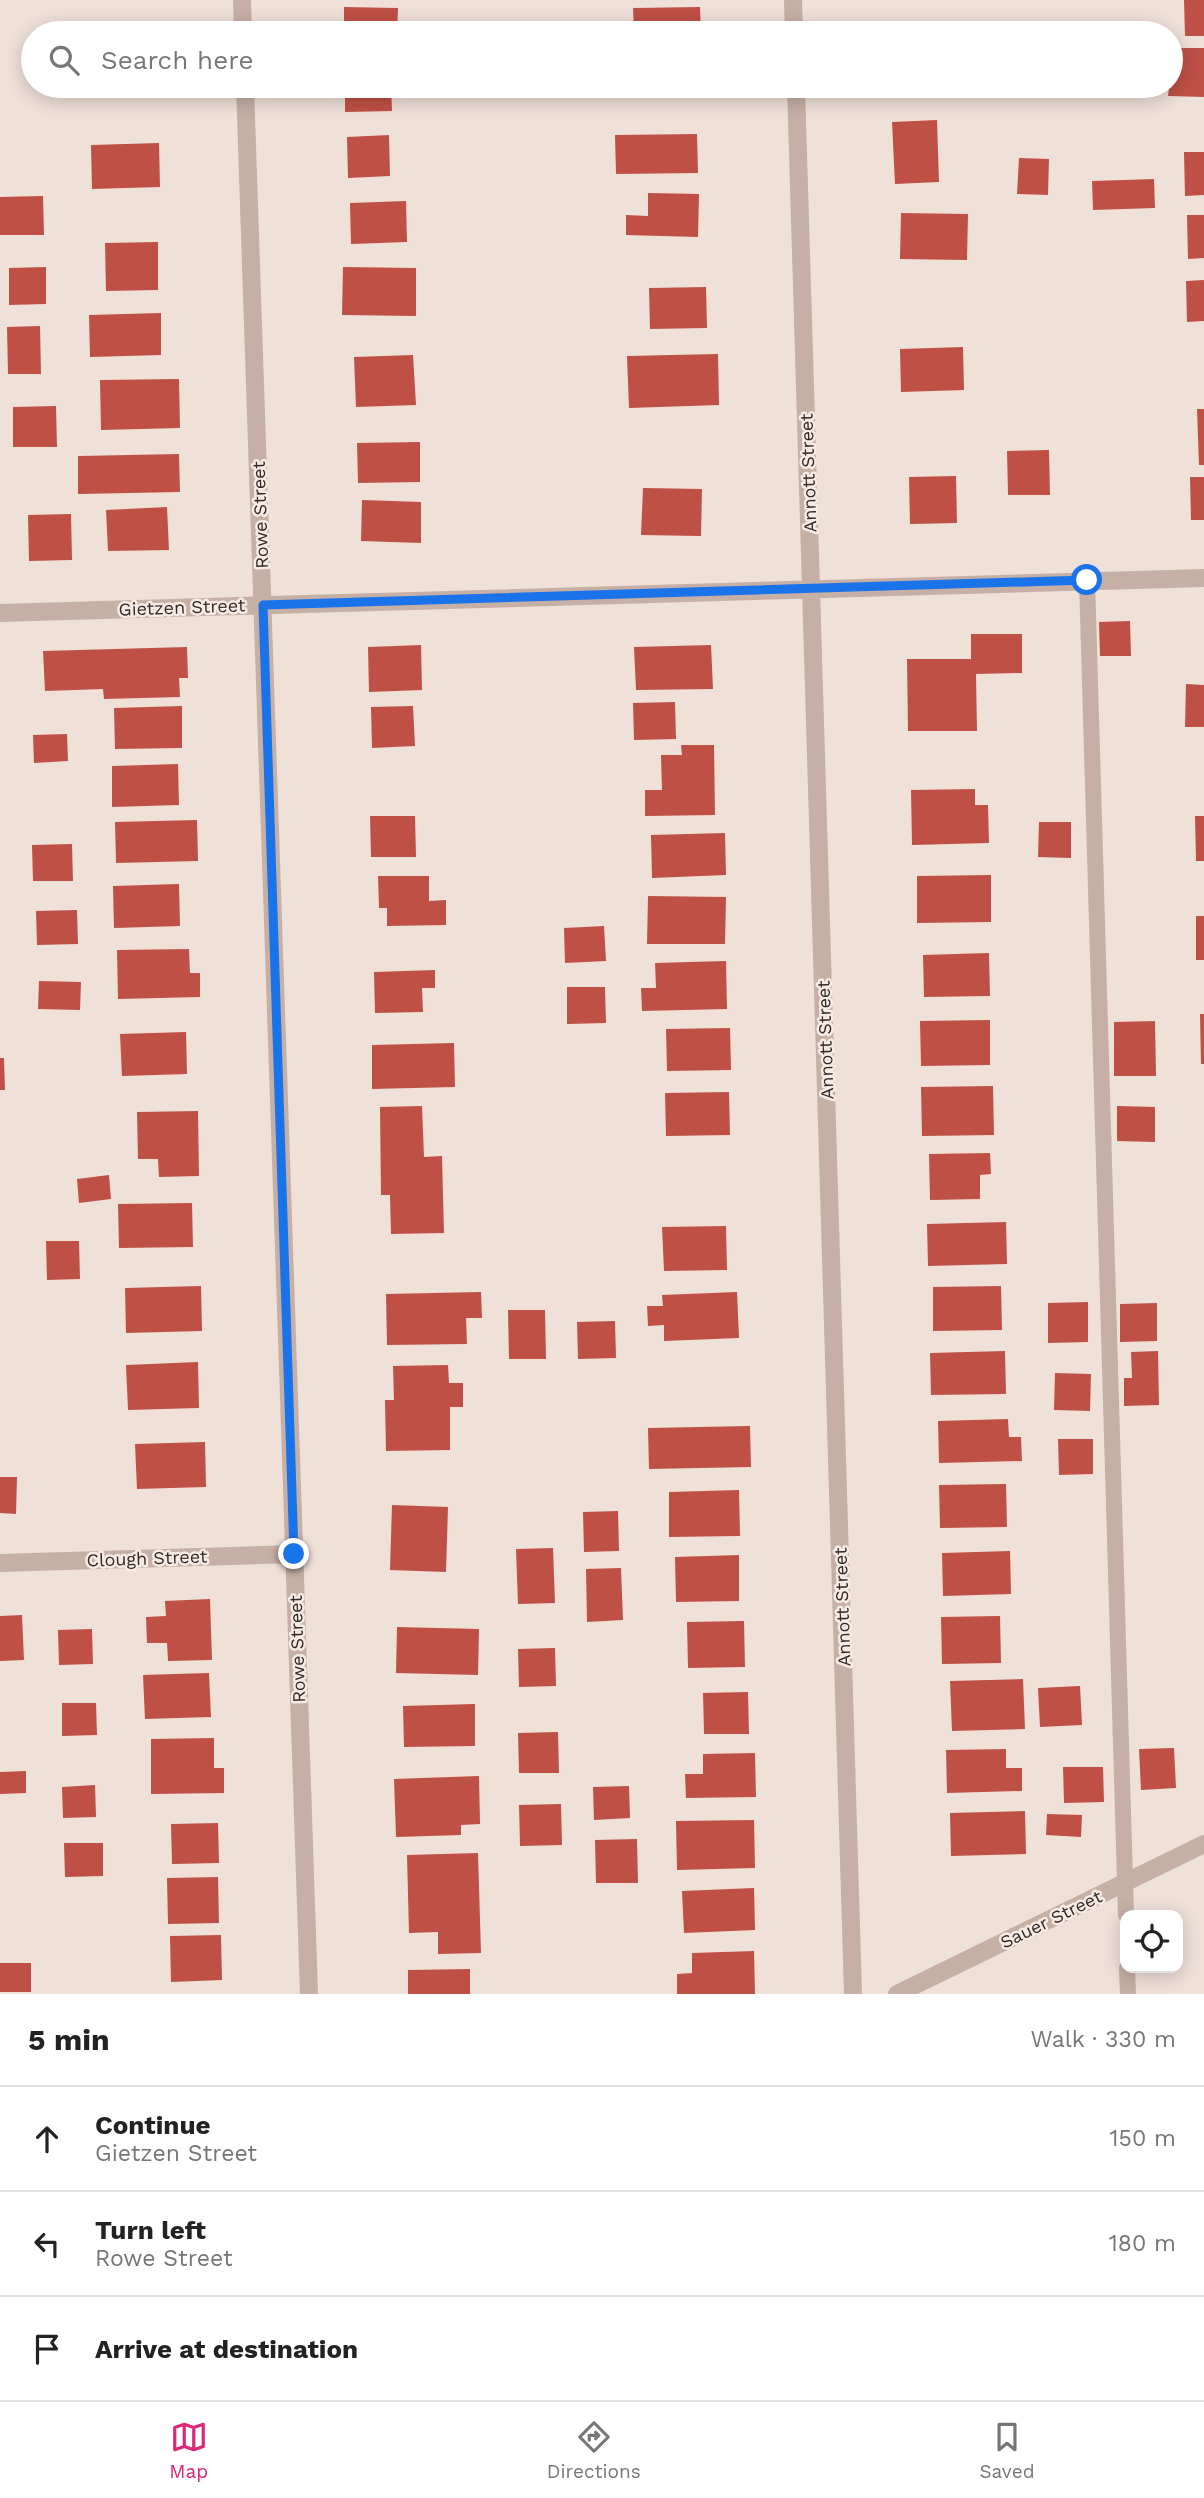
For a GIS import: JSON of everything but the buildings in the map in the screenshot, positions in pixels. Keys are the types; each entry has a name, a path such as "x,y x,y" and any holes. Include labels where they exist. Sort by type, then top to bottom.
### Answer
{"street":[{"path":"242,0 243,21"},
{"path":"793,0 794,21"},
{"name":"Rowe Street","path":"245,98 309,1994"},
{"name":"Annott Street","path":"796,98 853,1994"},
{"name":"Gietzen Street","path":"0,613 1204,578"},
{"name":"Clough Street","path":"0,1563 294,1554"},
{"name":"Sauer Street","path":"897,1994 1204,1844"}],"lane":[{"path":"1087,580 1126,1910"},
{"path":"1128,1973 1128,1994"}],"route":[{"path":"294,1554 263,605 1087,580"}]}
